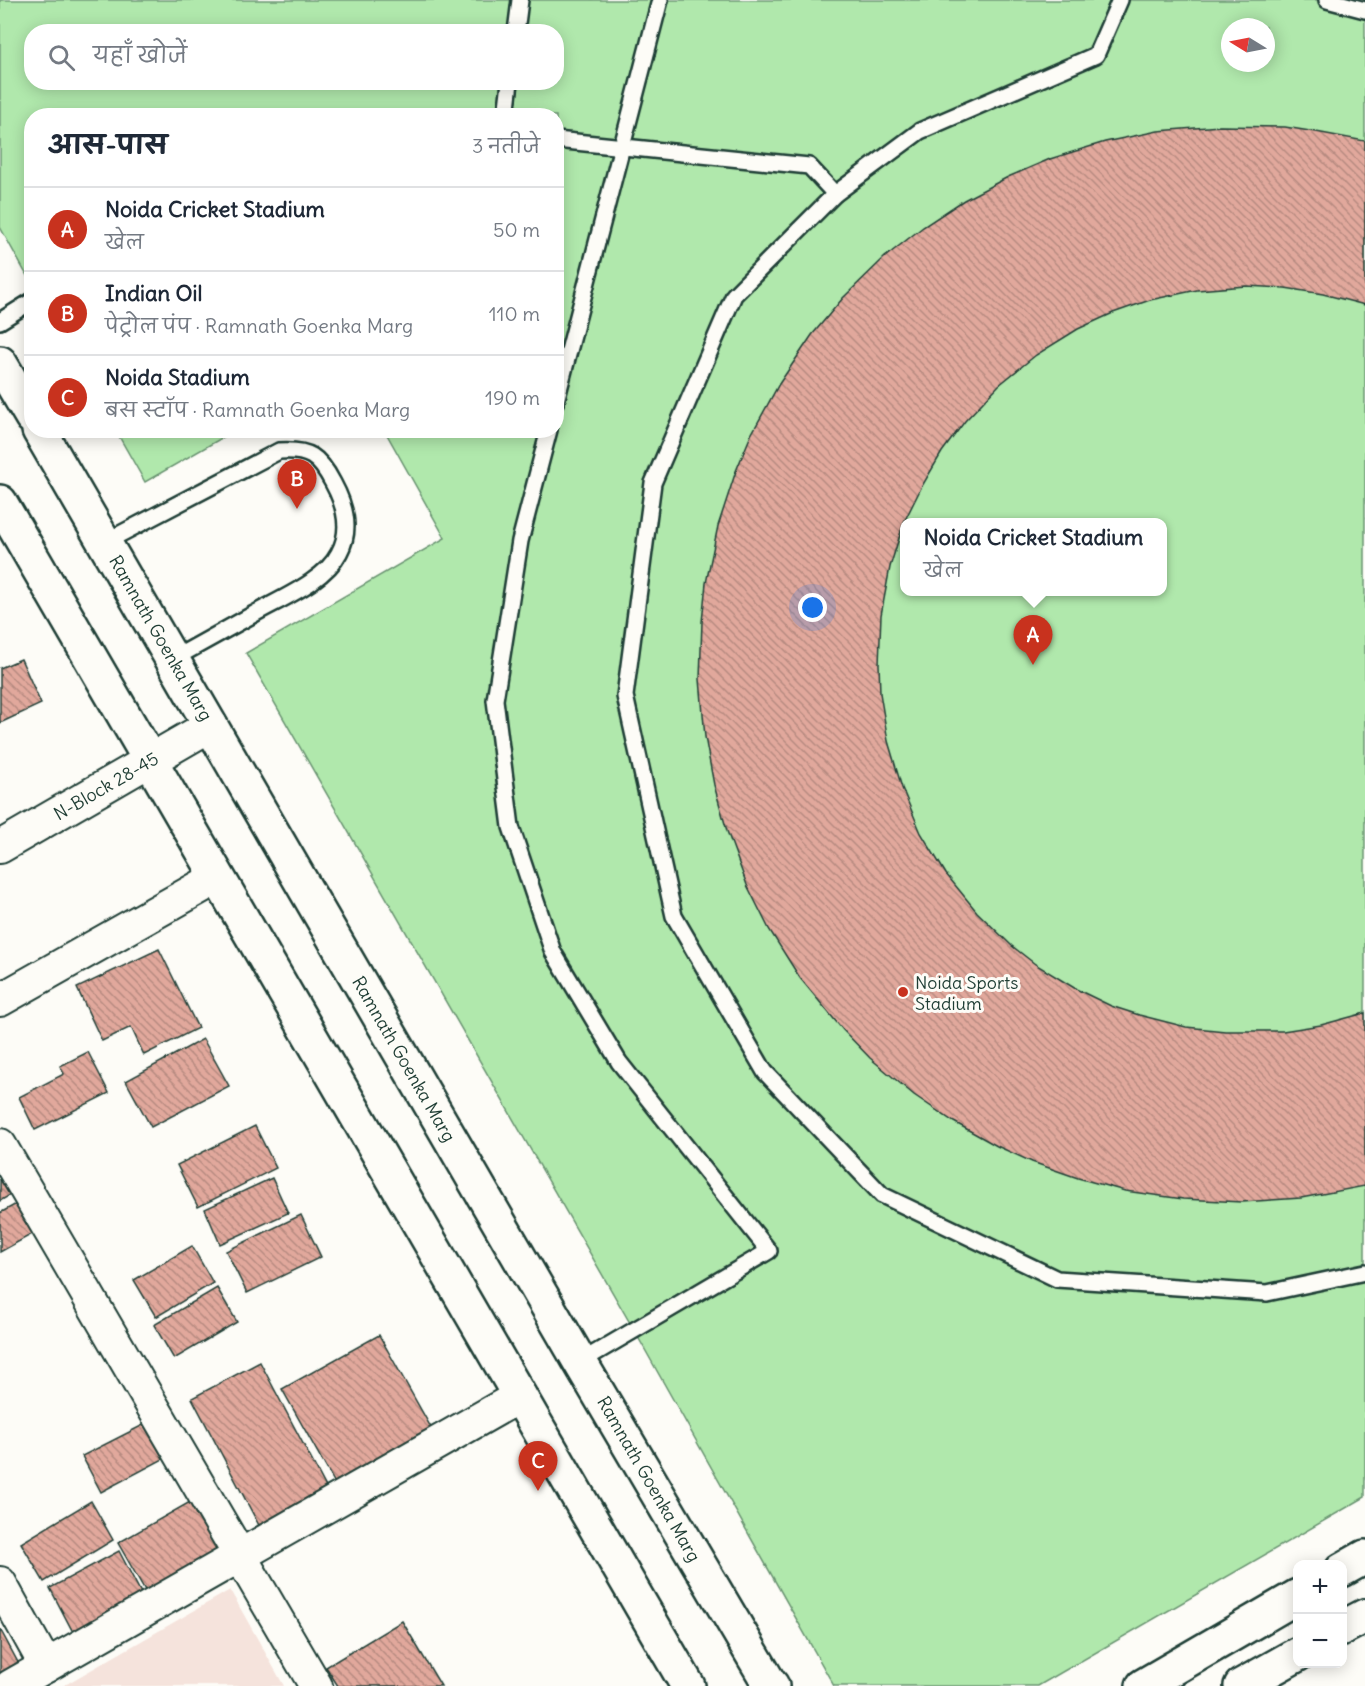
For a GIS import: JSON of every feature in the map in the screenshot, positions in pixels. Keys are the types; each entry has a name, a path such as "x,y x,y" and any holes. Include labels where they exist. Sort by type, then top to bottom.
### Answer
{"street":[{"path":"0,363 24,404"},
{"name":"Ramnath Goenka Marg","path":"44,438 580,1362 771,1685"},
{"path":"0,502 688,1686"},
{"name":"N-Block 28-45","path":"0,847 211,724"},
{"path":"0,1000 218,877"},
{"path":"0,1145 316,1686"},
{"path":"11,1686 520,1396"},
{"path":"1347,1567 1365,1557"},
{"path":"0,1582 46,1666"},
{"path":"1143,1686 1293,1599"},
{"path":"1347,1625 1365,1616"},
{"path":"1241,1686 1293,1657"}],"lane":[{"path":"517,24 520,0"},
{"path":"564,369 660,0"},
{"path":"1120,0 1096,55 920,131 835,194 734,295 653,483 625,696 674,916 765,1072 882,1195 1057,1279 1267,1293 1365,1272"},
{"path":"1327,0 1365,10"},
{"path":"507,108 509,90"},
{"path":"564,141 809,166 835,194"},
{"path":"0,321 24,307"},
{"path":"547,438 520,541 495,700 511,827 553,952 619,1062 769,1251 580,1362"},
{"path":"105,542 279,451 296,450 311,455 324,466 341,498 346,519 345,538 339,555 315,580 173,659"}],"shaded area":[{"path":"230,1590 284,1686 63,1686"}],"green space":[{"name":"Noida Sports Stadium","path":"0,0 1365,0 1365,1497 1038,1686 834,1686 634,1330 246,653 445,538 389,438 564,438 564,108 24,108 24,270 0,227"},
{"path":"120,438 222,438 145,482"}],"building":[{"path":"1220,126 1285,127 1365,141 1365,305 1323,294 1285,288 1246,286 1197,290 1150,300 1113,313 1078,329 1036,355 999,385 965,421 942,452 906,518 900,518 900,535 890,567 881,615 880,693 888,741 902,788 921,833 946,874 977,912 1012,946 1035,964 1076,989 1111,1006 1186,1027 1225,1031 1283,1031 1321,1025 1365,1013 1365,1186 1301,1198 1242,1202 1183,1199 1125,1191 1032,1162 954,1122 914,1095 870,1058 843,1030 800,978 769,929 747,885 727,831 714,785 705,737 700,679 702,622 706,583 718,526 736,471 751,435 779,384 812,335 843,298 885,257 923,227 964,200 1008,177 1050,159 1105,142 1158,131"},
{"path":"21,659 41,704 0,723 0,668"},
{"path":"159,949 198,1028 144,1055 131,1027 102,1041 77,988"},
{"path":"203,1039 229,1086 151,1127 126,1081"},
{"path":"88,1052 109,1093 35,1130 19,1097 64,1074 60,1066"},
{"path":"255,1126 276,1168 198,1207 177,1165"},
{"path":"0,1172 12,1194 0,1201"},
{"path":"272,1178 288,1213 220,1244 205,1209"},
{"path":"20,1202 36,1232 0,1252 0,1213"},
{"path":"301,1215 321,1257 247,1293 226,1251"},
{"path":"192,1246 213,1283 156,1317 134,1280"},
{"path":"217,1288 237,1322 174,1359 154,1325"},
{"path":"379,1335 434,1433 337,1487 282,1389"},
{"path":"260,1362 330,1495 262,1531 192,1398"},
{"path":"149,1422 167,1457 101,1492 82,1456"},
{"path":"197,1498 225,1548 146,1592 118,1543"},
{"path":"91,1501 113,1540 44,1582 21,1543"},
{"path":"119,1551 143,1597 74,1634 50,1588"},
{"path":"402,1621 441,1686 338,1686 326,1667"},
{"path":"0,1629 21,1668 0,1679"}],"place":[{"name":"Indian Oil","path":"297,509"},
{"name":"Noida Cricket Stadium","path":"1033,665"},
{"name":"Noida Sports Stadium","path":"903,992"},
{"name":"Noida Stadium","path":"538,1491"}]}
